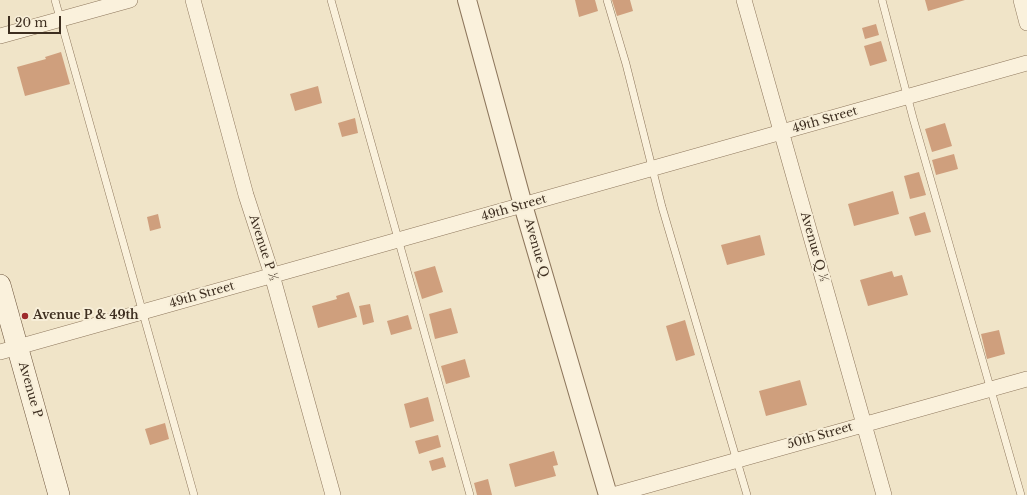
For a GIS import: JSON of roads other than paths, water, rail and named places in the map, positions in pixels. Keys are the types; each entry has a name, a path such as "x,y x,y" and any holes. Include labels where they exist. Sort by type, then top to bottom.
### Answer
{"main road":[{"name":"Avenue P","path":"0,285 9,350 59,495"}],"street":[{"path":"0,36 130,0"},
{"name":"Avenue P ½","path":"192,0 246,195 272,276 333,495"},
{"name":"Avenue Q","path":"467,0 523,205 608,495"},
{"name":"Avenue Q ½","path":"744,0 884,495"},
{"path":"1021,0 1027,23"},
{"name":"49th Street","path":"9,350 1027,63"},
{"name":"50th Street","path":"613,495 1027,379"}],"lane":[{"path":"55,0 194,495"},
{"path":"331,0 470,495"},
{"path":"607,0 626,64 652,168 747,495"},
{"path":"882,0 1021,495"}],"place":[{"name":"Avenue P & 49th","path":"25,316"}]}
